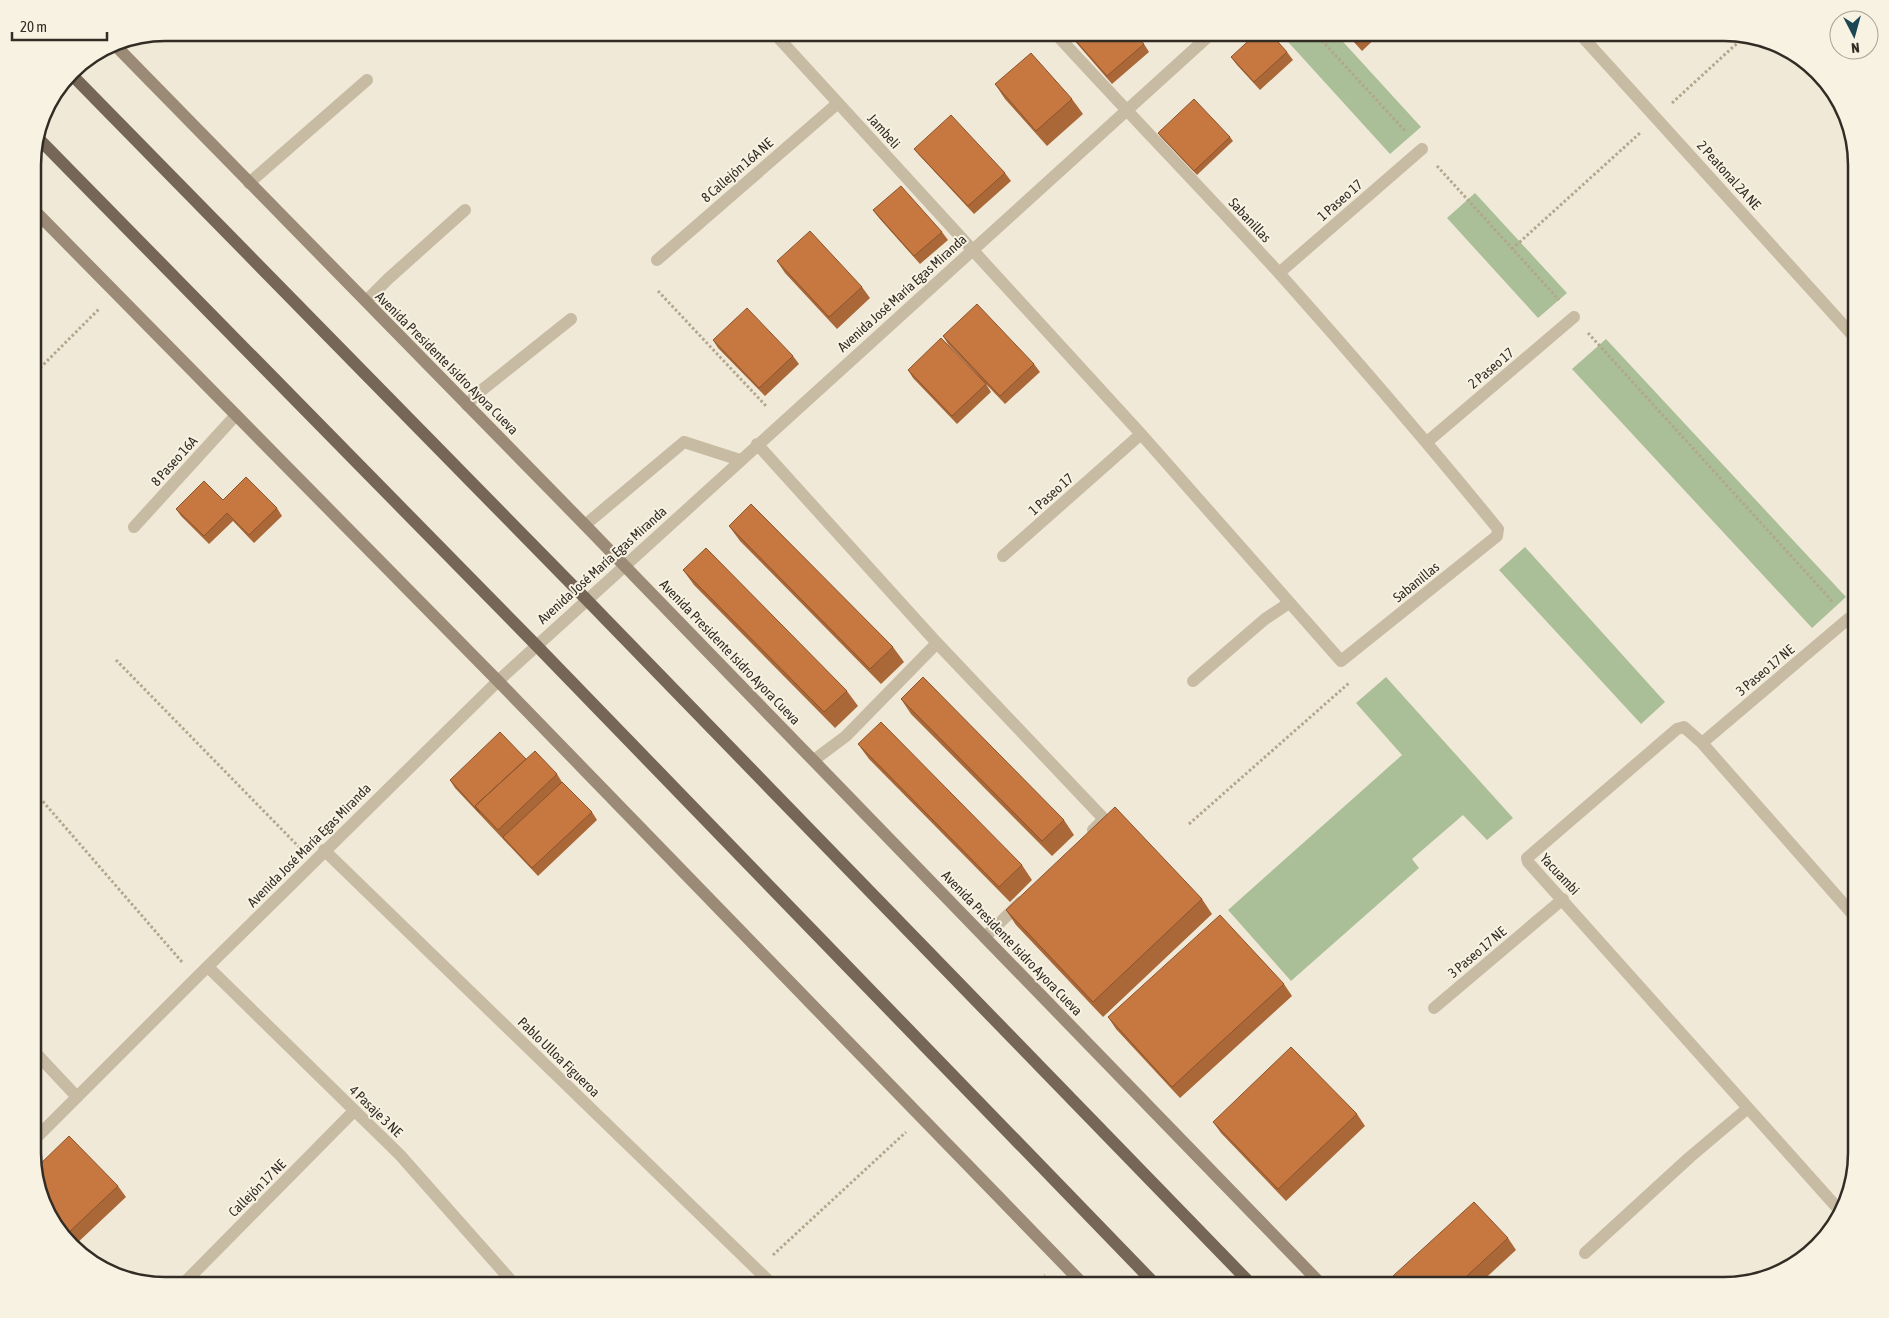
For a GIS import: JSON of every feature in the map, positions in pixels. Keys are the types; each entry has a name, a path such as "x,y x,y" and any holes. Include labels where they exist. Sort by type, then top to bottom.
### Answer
{"main road":[{"name":"Avenida Presidente Isidro Ayora Cueva","path":"119,50 586,525 1313,1277"},
{"path":"76,79 586,599 1243,1277"},
{"path":"43,143 536,645 1147,1277"},
{"path":"42,218 498,680 1075,1277"}],"street":[{"name":"Jambeli","path":"782,41 972,250"},
{"path":"1063,41 1126,110"},
{"name":"Avenida José María Egas Miranda","path":"42,1133 324,850 498,680 1202,41"},
{"name":"2 Peatonal 2A NE","path":"1587,41 1848,330"},
{"path":"250,183 367,80"},
{"name":"8 Callejón 16A NE","path":"656,260 838,103"},
{"name":"Sabanillas","path":"1126,110 1279,273 1427,442 1498,529 1498,535 1341,661"},
{"name":"1 Paseo 17","path":"1279,273 1422,149"},
{"path":"366,302 388,279 465,210"},
{"path":"972,250 1141,434 1341,661"},
{"name":"2 Paseo 17","path":"1427,442 1574,317"},
{"path":"468,405 478,394 571,319"},
{"name":"8 Paseo 16A","path":"134,527 236,414"},
{"name":"1 Paseo 17","path":"1003,556 1141,434"},
{"path":"586,525 684,442 740,460"},
{"path":"757,444 937,643 1104,819 1084,838"},
{"path":"1194,681 1265,619 1289,603"},
{"name":"3 Paseo 17 NE","path":"1702,743 1848,619"},
{"path":"814,760 846,736 937,643"},
{"name":"Yacuambi","path":"1836,1206 1528,862 1528,856 1680,727 1686,728 1702,743 1848,909"},
{"name":"Pablo Ulloa Figueroa","path":"324,850 765,1277"},
{"path":"985,936 1032,891"},
{"name":"3 Paseo 17 NE","path":"1434,1008 1563,899"},
{"name":"4 Pasaje 3 NE","path":"208,967 400,1154 507,1277"},
{"path":"42,1060 77,1097"},
{"path":"1585,1253 1690,1157 1748,1108"},
{"name":"Callejón 17 NE","path":"191,1277 354,1111"}],"path":[{"path":"1512,249 1739,42"},
{"path":"658,291 781,423"},
{"path":"42,366 116,292"},
{"path":"116,660 313,862"},
{"path":"1189,824 1351,681 1353,676 1341,661"},
{"path":"42,800 196,978"},
{"path":"757,1269 921,1118"}],"green space":[{"path":"1287,41 1342,41 1421,127 1390,154"},
{"path":"1475,193 1567,293 1538,318 1447,218"},
{"path":"1606,339 1846,597 1812,628 1572,369"},
{"path":"1525,547 1665,702 1641,724 1499,570"},
{"path":"1386,677 1513,818 1487,840 1463,815 1412,859 1419,868 1291,981 1228,910 1402,755 1356,703"}],"building":[{"path":"1076,41 1141,41 1144,44 1107,76"},
{"path":"1248,41 1277,41 1287,52 1254,82 1231,57"},
{"path":"1031,53 1072,99 1036,131 995,84"},
{"path":"1194,99 1230,137 1194,171 1158,133"},
{"path":"951,115 1005,173 968,206 914,149"},
{"path":"901,186 942,232 914,256 873,210"},
{"path":"810,231 862,287 829,317 777,261"},
{"path":"977,304 1034,364 1000,396 943,336"},
{"path":"747,308 793,356 759,388 713,340"},
{"path":"941,338 986,384 952,416 908,370"},
{"path":"246,477 277,508 249,535 227,513 204,536 176,509 204,481 223,500"},
{"path":"751,504 893,647 870,669 729,526"},
{"path":"706,548 847,691 824,712 683,570"},
{"path":"923,677 1064,820 1042,841 901,699"},
{"path":"881,722 1022,865 999,887 858,744"},
{"path":"500,732 526,759 475,806 480,813 450,780"},
{"path":"535,751 557,774 498,830 475,806"},
{"path":"562,782 592,812 532,868 503,837"},
{"path":"1115,807 1202,899 1093,1002 1006,910"},
{"path":"1220,915 1284,984 1172,1087 1108,1017"},
{"path":"1291,1047 1357,1114 1278,1189 1213,1122"},
{"path":"69,1136 118,1186 69,1232 58,1215 45,1185 42,1162"},
{"path":"1474,1202 1508,1238 1466,1277 1392,1277"}]}
